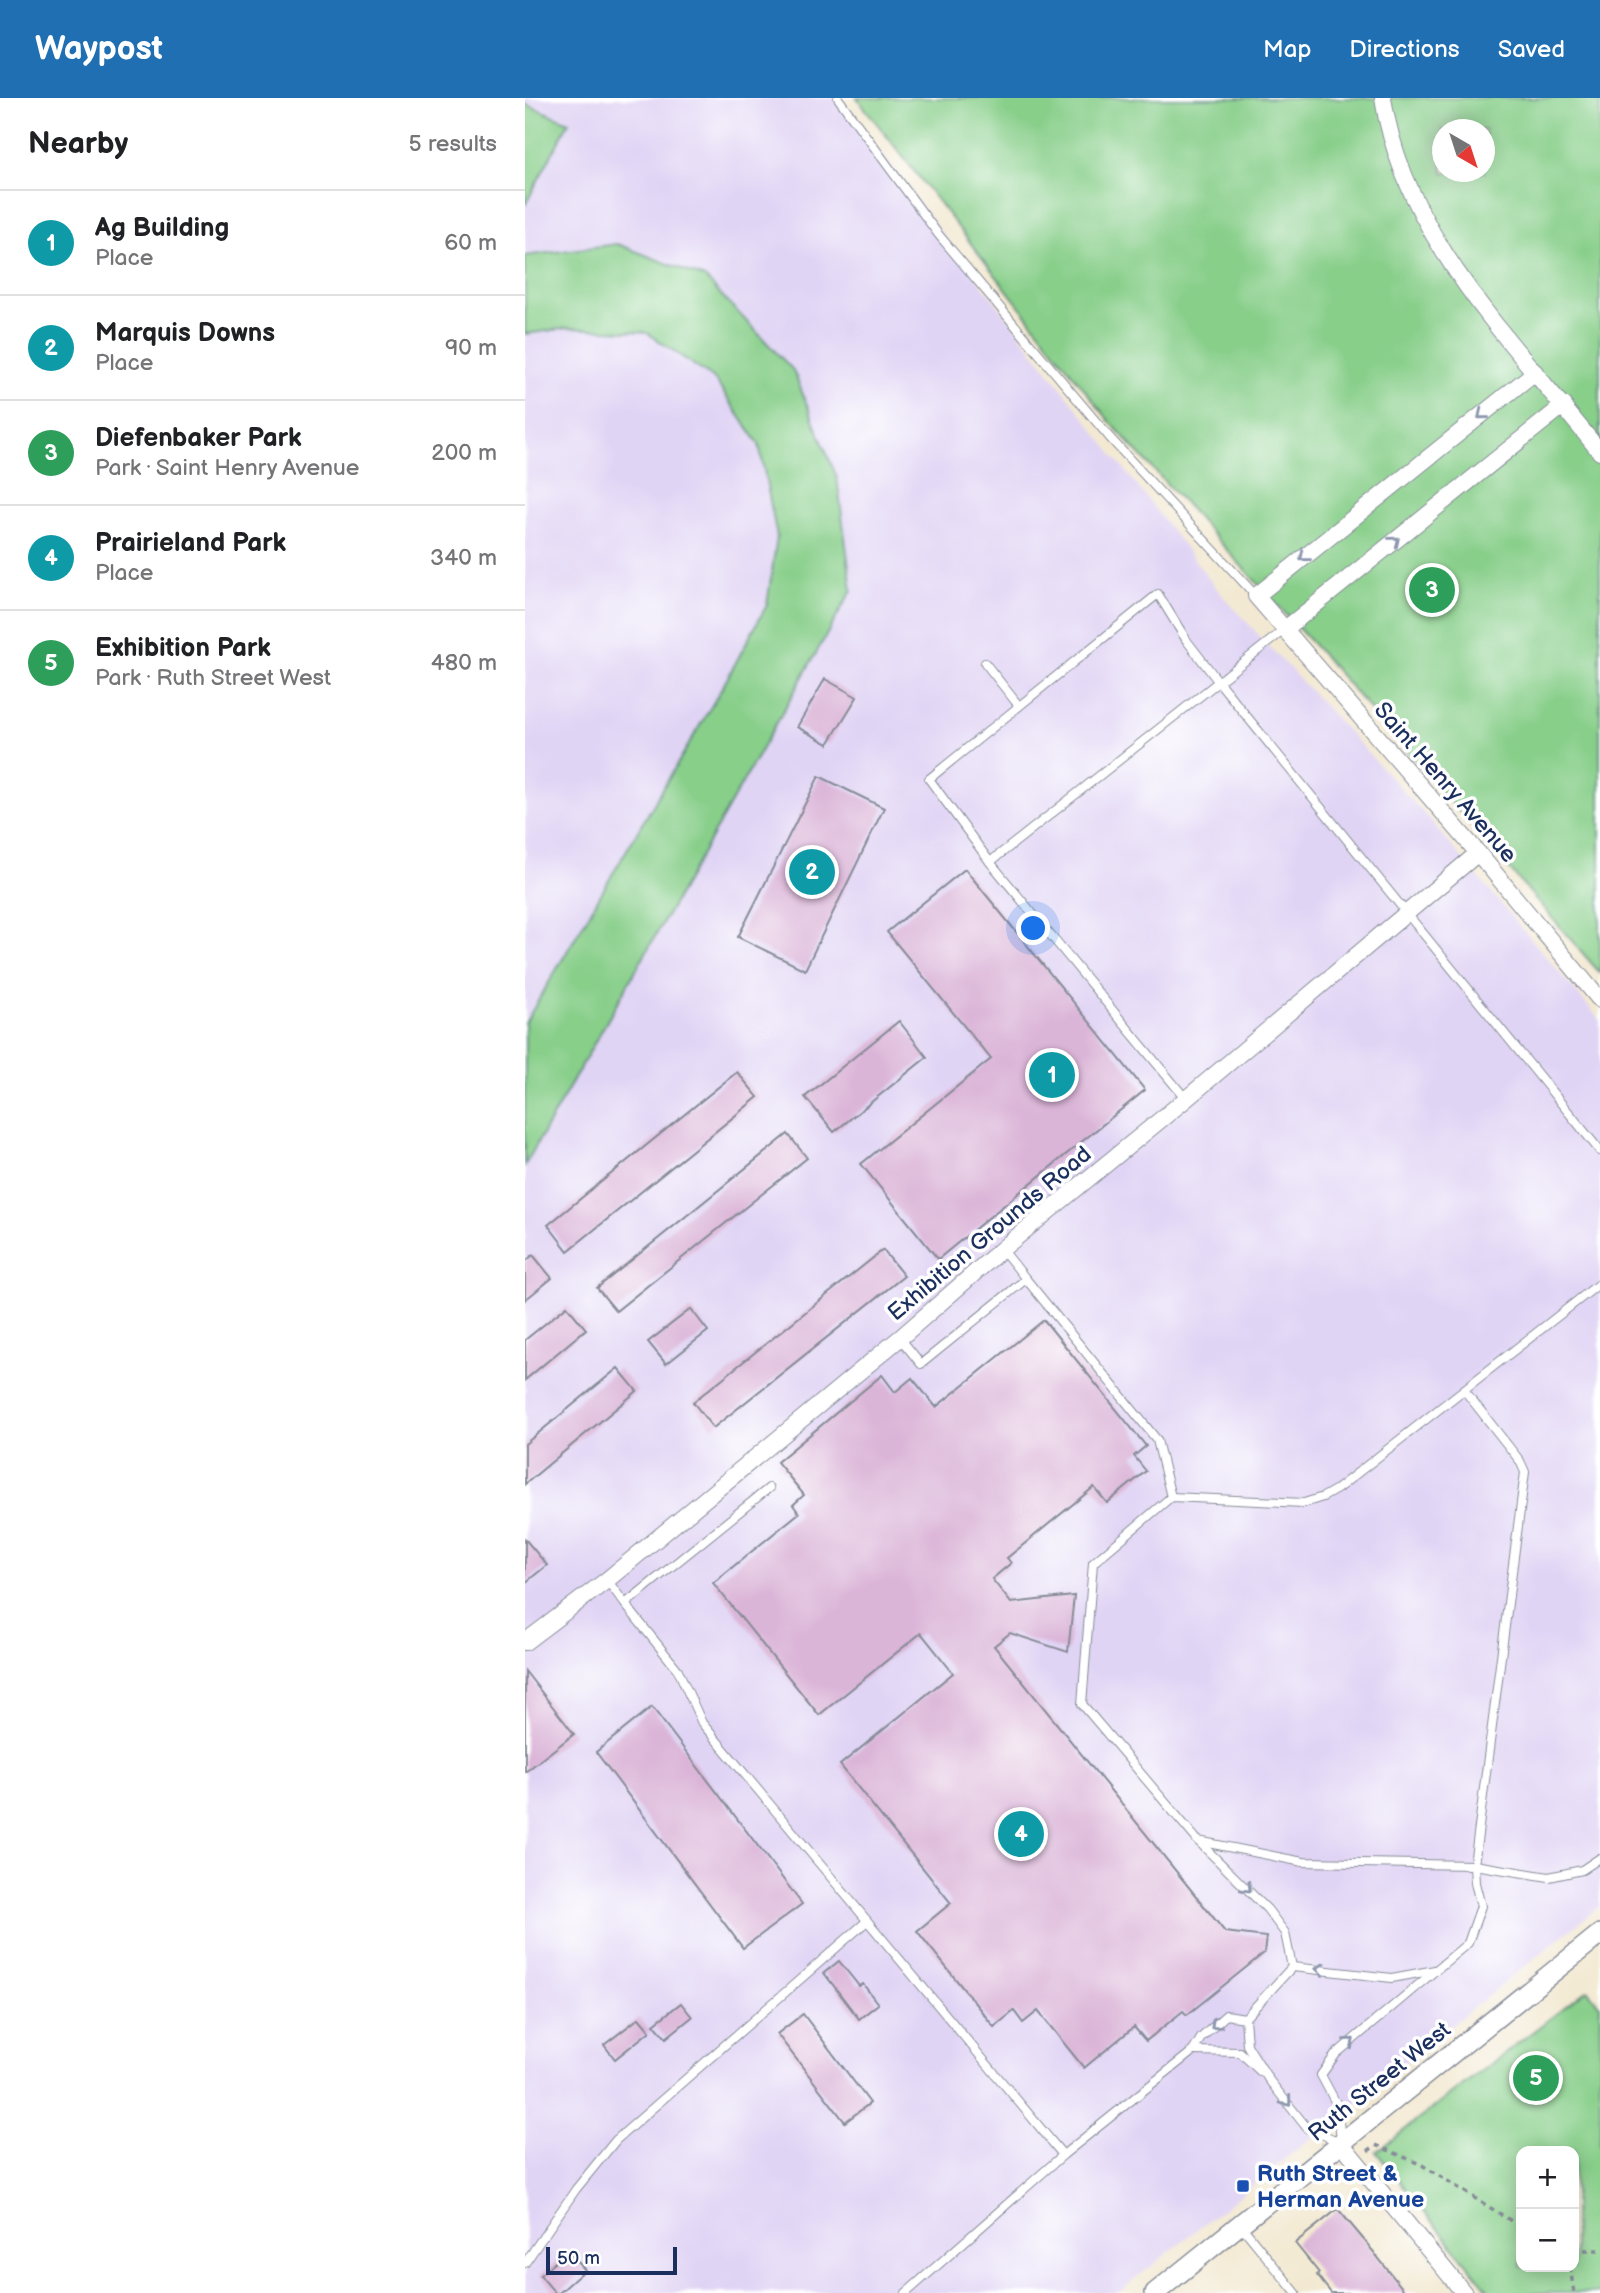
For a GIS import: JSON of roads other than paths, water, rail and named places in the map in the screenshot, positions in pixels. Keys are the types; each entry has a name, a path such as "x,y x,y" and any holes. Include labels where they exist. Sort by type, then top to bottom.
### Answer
{"street":[{"path":"1383,98 1407,187 1446,253 1472,292 1600,452"},
{"path":"1255,596 1535,372"},
{"path":"1284,630 1564,405"},
{"name":"Saint Henry Avenue","path":"1255,596 1478,853 1600,1000"},
{"name":"Exhibition Grounds Road","path":"525,1643 607,1580 900,1338 1002,1249 1186,1099 1478,853"},
{"name":"Ruth Street West","path":"1155,2293 1600,1934"},
{"path":"1342,2143 1464,2293"}],"lane":[{"path":"838,98 947,244 1110,438 1255,596"},
{"path":"1186,1099 990,862 929,779 1158,594 1187,640 1218,681 1600,1151"},
{"path":"990,862 1284,630"},
{"path":"985,663 1019,706"},
{"path":"1002,1249 1157,1440 1171,1497"},
{"path":"900,1338 921,1364 1026,1279"},
{"path":"1292,1966 1285,1933 1268,1909 1198,1841 1082,1704 1093,1563 1171,1497 1304,1503 1323,1497 1465,1391 1600,1283"},
{"path":"1342,2143 1337,2105 1321,2075 1336,2054 1468,1943 1481,1906 1474,1865 1525,1472 1520,1461 1465,1391"},
{"path":"625,1604 769,1488"},
{"path":"607,1580 678,1670 702,1723 1063,2155"},
{"path":"1198,1841 1303,1862 1474,1865 1549,1877 1582,1870 1600,1858"},
{"path":"525,2263 576,2189 616,2140 867,1921"},
{"path":"1292,1966 1392,1978 1436,1970"},
{"path":"1292,1966 1245,2018 1247,2045 1269,2080 1307,2128 1342,2143"},
{"path":"906,2293 1063,2155 1193,2051 1201,2038 1226,2015 1245,2018"},
{"path":"1193,2051 1240,2052 1269,2080"},
{"path":"1240,2224 1296,2293"}],"place":[{"name":"Diefenbaker Park","path":"1432,590"},
{"name":"Marquis Downs","path":"812,872"},
{"name":"Ag Building","path":"1052,1075"},
{"name":"Prairieland Park","path":"1021,1834"},
{"name":"Exhibition Park","path":"1536,2078"},
{"name":"Ruth Street & Herman Avenue","path":"1243,2186"}]}
